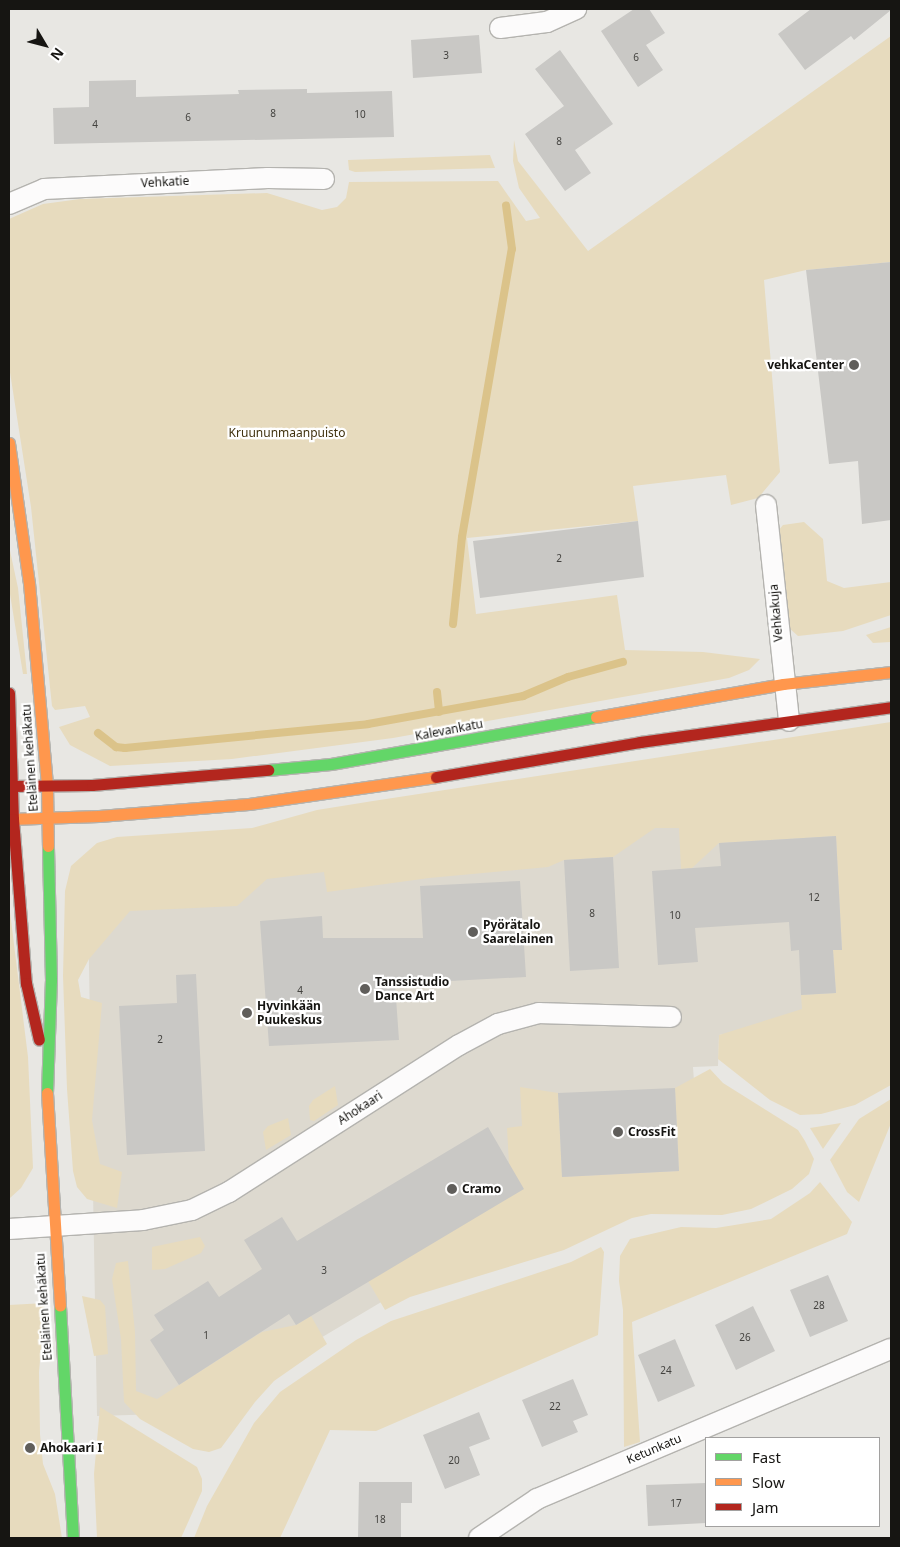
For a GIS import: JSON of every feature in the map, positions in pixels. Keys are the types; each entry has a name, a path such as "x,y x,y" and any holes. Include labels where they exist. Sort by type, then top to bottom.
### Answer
{"main road":[{"name":"Eteläinen kehäkatu","path":"9,443 29,583 47,785 51,980 46,1073 53,1226 73,1538"},
{"name":"Kalevankatu","path":"11,786 92,785 331,764 783,684 891,672"},
{"name":"Eteläinen kehäkatu","path":"9,693 11,819 26,983 46,1073"},
{"path":"11,819 249,804 338,793 640,742 891,707"}],"street":[{"path":"500,28 547,22 576,9"},
{"name":"Vehkatie","path":"9,204 44,189 268,178 324,179"},
{"name":"Vehkakuja","path":"766,505 783,684 789,721"},
{"name":"Ahokaari","path":"9,1229 144,1220 192,1210 229,1192 459,1044 498,1024 539,1013 671,1017"},
{"name":"Ketunkatu","path":"479,1538 536,1499 891,1349"}],"shaded area":[{"path":"862,801 865,1009 719,1035 718,1066 693,1067 701,1184 545,1205 194,1413 97,1416 88,910 133,860"}],"green space":[{"name":"Kruununmaanpuisto","path":"891,36 891,262 806,270 764,280 780,472 758,498 731,505 726,475 633,486 638,521 467,538 476,614 617,595 625,650 703,652 760,659 749,670 729,678 393,738 232,759 110,766 70,745 59,727 90,717 85,706 55,710 52,706 31,507 9,366 9,219 43,204 80,199 267,193 322,210 337,207 346,198 349,182 498,181 526,221 540,218 519,188 513,161 514,140 518,161 588,251"},
{"path":"490,155 495,168 355,172 349,170 348,160"},
{"path":"804,522 823,539 827,581 844,588 891,582 891,615 843,631 798,636 788,627 778,531 783,525"},
{"path":"9,546 18,588 27,674 23,674 9,588"},
{"path":"891,627 891,642 873,643 866,635"},
{"path":"891,722 891,1085 855,1105 821,1114 800,1115 770,1100 718,1059 719,1035 802,1009 801,995 836,993 833,950 842,949 836,836 719,843 692,868 681,869 679,828 655,828 613,857 564,860 548,867 429,878 327,892 324,872 267,879 237,906 130,911 89,959 78,980 81,997 102,1003 92,1120 100,1164 122,1172 117,1208 87,1199 77,1187 73,1171 67,1089 63,976 65,891 71,866 97,843 117,837 252,828 317,810"},
{"path":"9,904 28,1057 33,1168 21,1188 10,1198"},
{"path":"710,1069 723,1083 798,1130 814,1159 809,1174 792,1189 751,1209 722,1215 651,1214 632,1218 564,1250 410,1297 385,1310 368,1281 509,1164 507,1128 522,1126 520,1087 558,1093 562,1177 679,1171 675,1088"},
{"path":"335,1086 338,1105 314,1121 310,1120 309,1106 313,1100"},
{"path":"891,1099 891,1123 859,1202 847,1192 830,1160 859,1119"},
{"path":"288,1118 291,1135 266,1150 263,1132 268,1126"},
{"path":"841,1123 823,1149 810,1128"},
{"path":"820,1182 852,1222 847,1234 632,1322 640,1442 624,1447 623,1310 619,1281 620,1256 630,1239 681,1227 716,1228 771,1219 810,1193"},
{"path":"200,1237 205,1246 201,1253 165,1269 152,1270 152,1247"},
{"path":"601,1247 604,1252 598,1335 376,1431 330,1430 280,1538 194,1538 207,1506 254,1423 280,1392 356,1340 391,1321 571,1262"},
{"path":"128,1261 135,1332 136,1391 157,1399 262,1332 296,1325 311,1316 327,1344 274,1381 255,1402 221,1448 209,1452 193,1449 140,1419 124,1402 121,1339 112,1279 116,1263"},
{"path":"82,1296 100,1300 105,1306 108,1354 94,1356"},
{"path":"45,1303 39,1372 40,1434 43,1464 55,1494 62,1538 9,1538 9,1305"},
{"path":"100,1407 197,1467 202,1479 202,1491 181,1538 97,1538 94,1474"}],"building":[{"path":"634,9 649,9 665,33 646,45 663,70 638,87 601,31"},
{"path":"811,9 891,10 854,40 851,36 805,70 778,34"},
{"path":"479,35 482,73 413,78 411,40"},
{"path":"560,50 613,124 575,150 591,173 565,191 525,134 564,106 535,69"},
{"path":"136,80 136,97 239,94 238,90 307,89 307,93 392,91 394,137 54,144 53,108 89,107 89,81"},
{"name":"vehkaCenter","path":"891,262 891,520 862,524 858,461 829,464 806,270"},
{"path":"638,521 644,577 480,598 473,541"},
{"path":"836,836 842,950 833,950 836,993 801,995 799,950 791,951 789,922 695,928 698,962 658,965 652,871 721,866 719,843"},
{"path":"613,857 619,968 570,971 564,860"},
{"path":"520,881 526,977 395,984 399,1040 269,1046 260,921 322,916 323,938 423,938 420,886"},
{"path":"196,974 205,1151 127,1155 119,1006 177,1003 176,975"},
{"name":"CrossFit","path":"675,1088 679,1171 562,1177 558,1093"},
{"path":"488,1127 524,1189 296,1325 289,1314 179,1385 150,1340 164,1330 154,1315 208,1281 219,1297 262,1269 244,1240 282,1217 297,1241"},
{"path":"828,1275 848,1321 810,1337 790,1290"},
{"path":"753,1306 775,1351 736,1370 715,1325"},
{"path":"675,1339 695,1386 658,1402 638,1355"},
{"path":"573,1379 588,1415 573,1421 578,1432 542,1447 522,1400"},
{"path":"479,1412 490,1439 469,1447 480,1475 445,1489 423,1435"},
{"path":"359,1482 412,1482 412,1503 401,1503 401,1538 358,1538"},
{"path":"705,1483 705,1523 648,1526 646,1485"}],"waterway":[{"path":"453,624 462,537 512,249 506,205"},
{"path":"98,733 116,747 125,748 368,724 523,696 568,677 623,662"},
{"path":"437,692 439,712"}],"traffic: fast":[{"path":"268,770 331,764 596,717"},
{"path":"47,1093 51,980 48,846"},
{"path":"60,1306 73,1538"}],"traffic: slow":[{"path":"9,443 29,583 47,785 48,846"},
{"path":"596,717 783,684 891,672"},
{"path":"9,819 99,816 249,804 436,777"},
{"path":"47,1093 60,1306"}],"traffic: jam":[{"path":"9,693 13,819 26,983 39,1040"},
{"path":"436,777 640,742 891,707"},
{"path":"9,786 92,785 268,770"}],"place":[{"name":"vehkaCenter","path":"854,365"},
{"name":"Pyörätalo Saarelainen","path":"473,932"},
{"name":"Tanssistudio Dance Art","path":"365,989"},
{"name":"Hyvinkään Puukeskus","path":"247,1013"},
{"name":"CrossFit","path":"618,1132"},
{"name":"Cramo","path":"452,1189"},
{"name":"Ahokaari I","path":"30,1448"}]}
